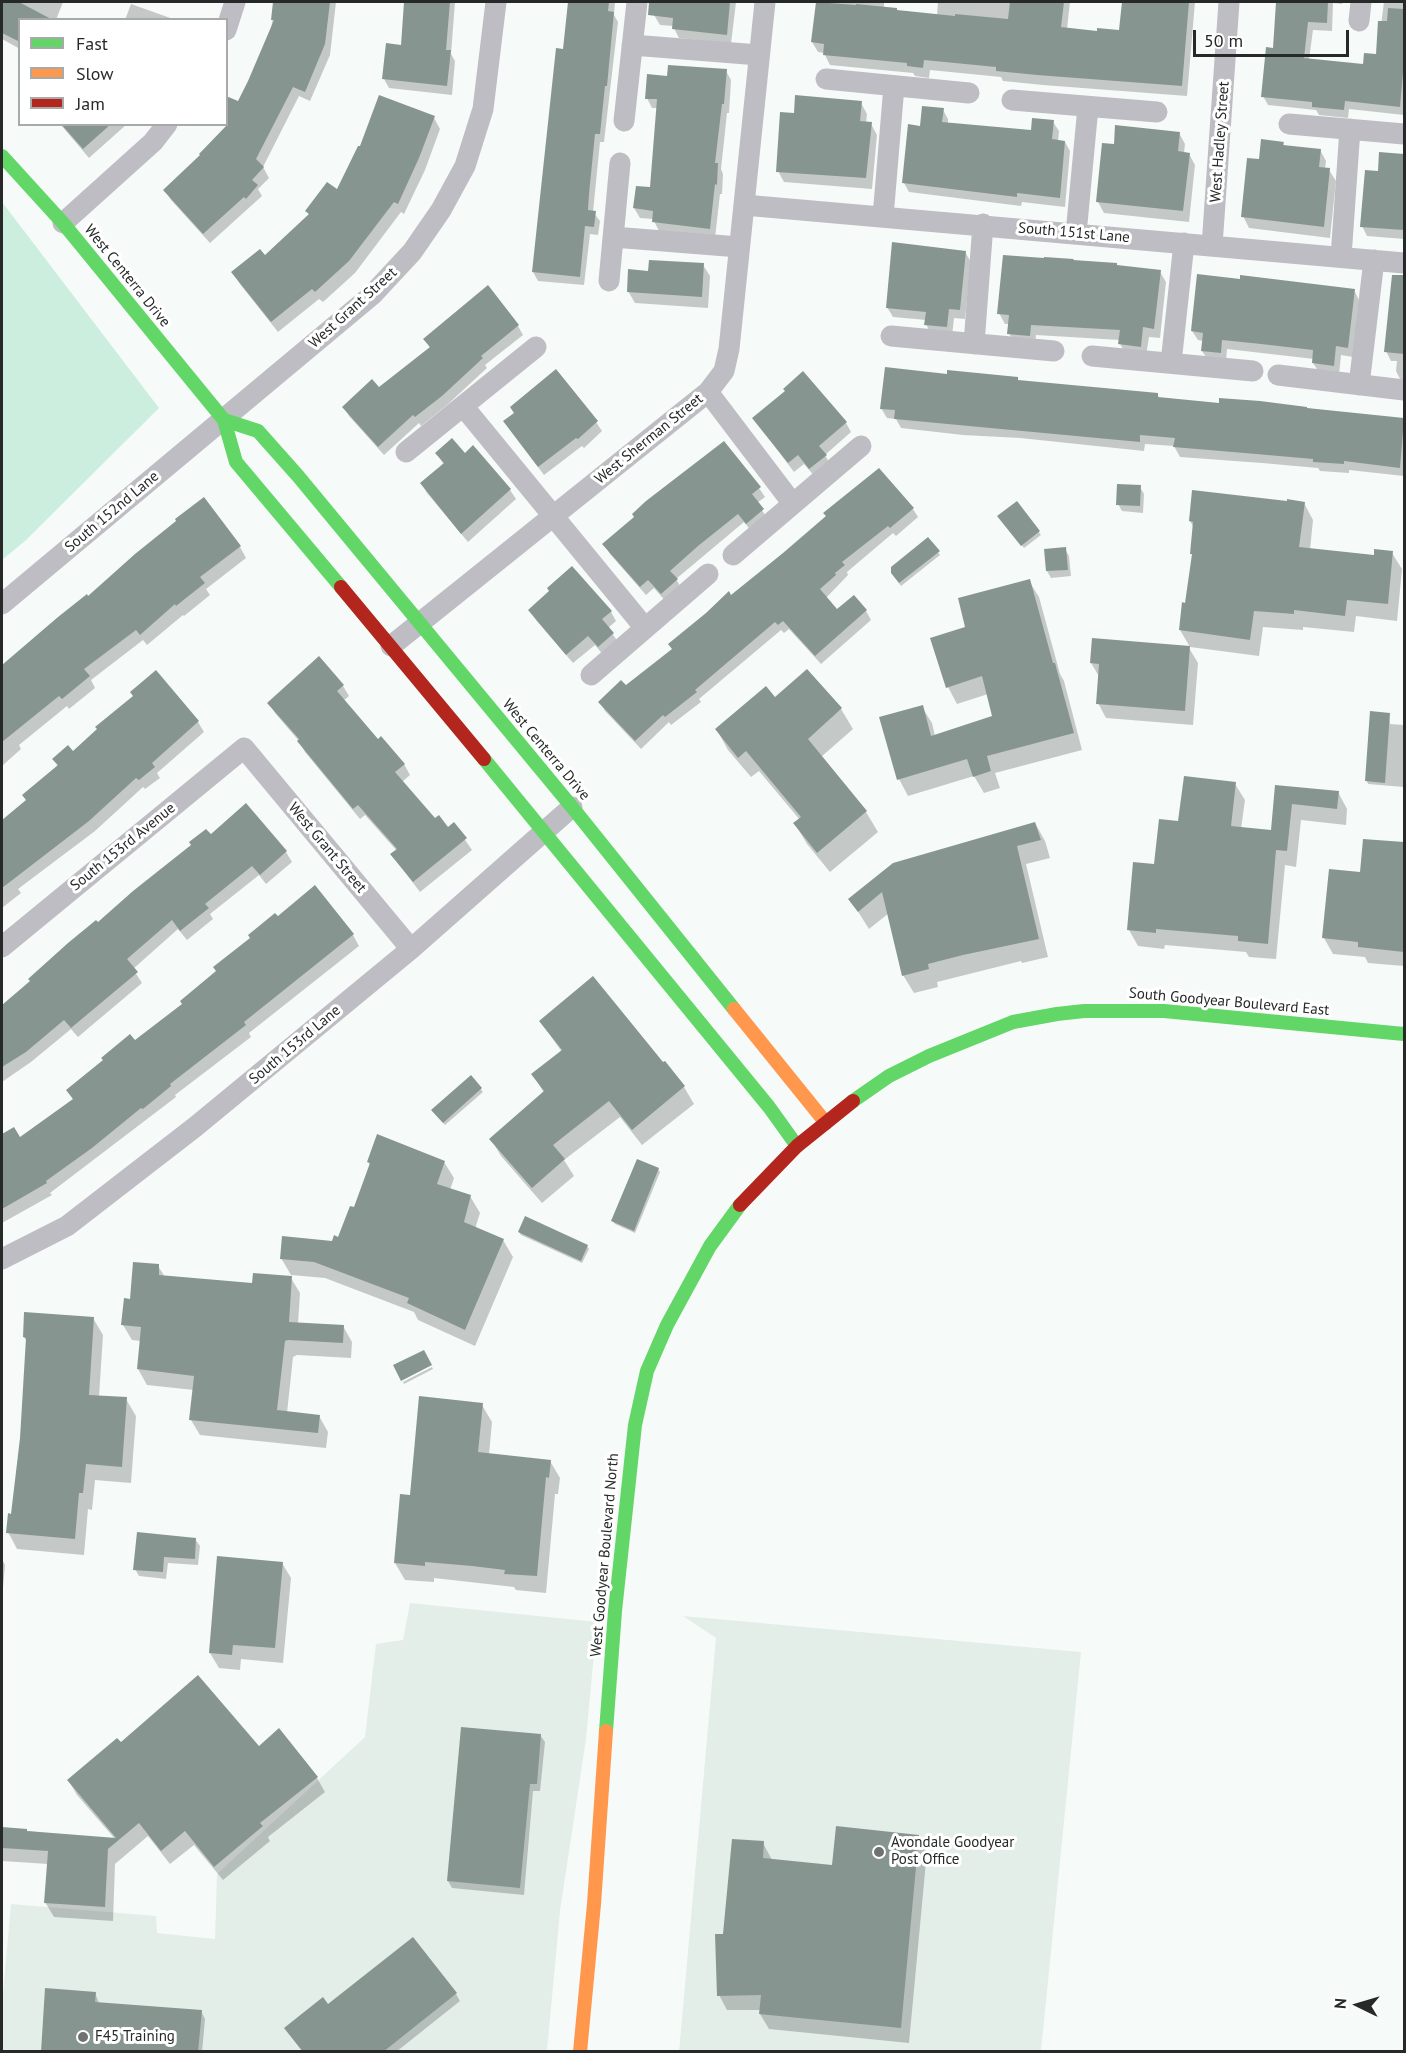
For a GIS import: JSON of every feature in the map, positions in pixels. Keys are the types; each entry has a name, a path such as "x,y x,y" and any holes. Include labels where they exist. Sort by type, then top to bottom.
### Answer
{"street":[{"path":"228,24 235,2"},
{"name":"West Grant Street","path":"224,420 372,295 412,252 441,210 465,166 483,109 496,2"},
{"path":"624,121 637,2"},
{"name":"West Sherman Street","path":"392,646 708,392 724,371 729,349 765,2"},
{"name":"West Hadley Street","path":"1212,246 1229,2"},
{"path":"632,45 759,55"},
{"path":"826,79 969,93"},
{"path":"883,217 894,86"},
{"path":"1012,100 1157,112"},
{"path":"1076,234 1088,106"},
{"path":"1288,123 1404,134"},
{"path":"63,223 153,142 165,126"},
{"path":"1341,257 1350,129"},
{"name":"West Centerra Drive","path":"2,156 63,223 224,420 236,462 392,646 544,831 769,1107 797,1146"},
{"path":"609,281 620,163"},
{"name":"South 151st Lane","path":"744,205 1404,263"},
{"path":"974,344 983,225"},
{"path":"613,237 739,248"},
{"path":"1171,363 1184,243"},
{"path":"1359,384 1374,260"},
{"path":"891,336 1054,351"},
{"path":"406,452 536,347"},
{"path":"1092,356 1253,371"},
{"path":"1278,375 1404,390"},
{"path":"708,392 793,504"},
{"path":"463,406 645,628"},
{"name":"West Centerra Drive","path":"224,420 258,431 298,476 572,807 826,1123"},
{"name":"South 152nd Lane","path":"2,604 224,420"},
{"path":"733,555 861,446"},
{"path":"591,675 708,574"},
{"name":"West Grant Street","path":"244,748 411,949"},
{"name":"South 153rd Avenue","path":"2,947 244,748"},
{"name":"South 153rd Lane","path":"2,1259 67,1226 195,1127 411,949 572,807"},
{"name":"South Goodyear Boulevard East","path":"826,1123 846,1106 890,1076 928,1056 1013,1022 1057,1014 1103,1010 1164,1011 1404,1034"},
{"name":"West Goodyear Boulevard North","path":"580,2052 626,1499 634,1425 647,1371 667,1325 710,1246 736,1209 797,1146 826,1123"}],"shaded area":[{"path":"410,1603 597,1622 586,1739 560,1911 547,2051 2,2052 2,2005 11,1904 156,1916 157,1933 215,1939 217,1874 365,1737 376,1644 403,1640"},
{"name":"Avondale Goodyear Post Office","path":"683,1616 1081,1652 1041,2051 679,2052 716,1638"}],"green space":[{"path":"2,202 159,408 25,541 2,560"}],"building":[{"path":"2,2 19,2 49,18 18,18 18,41 2,33"},
{"path":"273,2 330,2 325,44 305,92 293,87 256,159 264,167 252,180 258,185 246,199 244,197 203,234 163,190 228,126 228,97 238,101 274,20 271,20"},
{"path":"404,2 450,2 446,50 451,50 447,86 382,79 386,43 401,45"},
{"path":"568,2 609,2 608,11 614,12 607,86 605,86 600,134 595,134 589,194 588,210 596,211 594,227 585,226 580,277 532,272 556,48 563,49"},
{"path":"649,2 730,2 727,35 672,29 673,18 648,15"},
{"path":"816,2 1008,19 1010,2 1064,2 1061,27 1097,31 1097,28 1119,30 1122,2 1189,2 1182,86 996,71 996,67 924,60 923,68 907,66 907,63 823,55 824,44 811,42"},
{"path":"1276,2 1328,2 1327,23 1308,22 1304,58 1363,64 1364,53 1376,54 1378,21 1387,21 1388,8 1404,9 1404,61 1400,107 1345,101 1344,110 1312,107 1312,102 1261,97 1266,47 1273,48"},
{"path":"668,65 727,69 715,163 718,163 717,185 715,184 710,229 652,222 653,211 633,208 636,186 650,187 657,99 645,99 647,74 667,76"},
{"path":"379,95 435,116 398,204 394,202 349,261 315,292 312,289 271,322 231,272 260,249 265,255 309,214 305,211 327,182 337,189 360,146"},
{"path":"795,95 862,101 860,121 872,122 866,178 776,172 780,112 794,113"},
{"path":"922,106 944,108 942,122 1031,130 1032,118 1054,120 1052,139 1065,141 1060,198 1017,193 1017,197 902,183 908,124 920,126"},
{"path":"1115,125 1180,132 1178,151 1190,153 1183,211 1096,202 1102,143 1114,144"},
{"path":"63,126 109,126 83,149"},
{"path":"1261,139 1284,142 1283,145 1321,149 1319,167 1330,168 1324,227 1241,217 1247,158 1259,159"},
{"path":"1379,152 1404,154 1404,230 1360,227 1365,170 1378,171"},
{"path":"892,242 966,251 960,310 949,309 947,327 924,325 926,312 886,308"},
{"path":"1003,255 1117,263 1117,265 1161,270 1154,329 1143,327 1141,347 1118,344 1120,330 1031,325 1030,336 1007,334 1009,315 997,314"},
{"path":"649,260 704,263 702,297 627,292 628,269 648,271"},
{"path":"1197,274 1240,279 1240,275 1355,289 1348,348 1336,346 1334,366 1312,363 1313,350 1261,344 1222,340 1221,353 1201,351 1203,333 1191,331"},
{"path":"1392,275 1404,275 1404,354 1384,352"},
{"path":"488,285 519,325 481,356 483,358 442,396 415,417 413,415 378,447 342,407 372,379 379,387 430,347 423,339"},
{"path":"885,367 947,374 947,370 1018,377 1018,380 1158,393 1158,397 1219,403 1219,398 1260,401 1404,418 1400,468 1344,461 1344,464 1313,462 1313,459 1173,447 1175,438 1140,435 1140,442 894,419 895,410 880,409"},
{"path":"556,369 598,421 578,439 576,438 538,467 503,421 514,413 510,407"},
{"path":"803,371 847,422 819,446 827,455 809,469 798,455 788,463 752,418 785,391 783,389"},
{"path":"452,438 465,453 473,445 511,489 461,534 420,483 444,463 435,453"},
{"path":"724,441 761,487 752,494 764,509 746,524 738,514 698,546 670,571 678,579 661,594 648,580 640,587 602,544 634,517 632,514 646,501"},
{"path":"879,468 914,508 842,562 845,565 820,589 837,609 854,595 867,610 815,656 783,621 778,625 775,622 695,690 697,692 665,717 663,715 635,741 598,702 621,680 626,685 672,649 668,644 729,591 731,595 783,553 826,516 823,513"},
{"path":"1117,484 1141,485 1140,506 1116,505"},
{"path":"1192,490 1305,502 1299,547 1374,555 1374,549 1393,551 1388,604 1347,600 1345,616 1294,610 1294,614 1254,611 1250,640 1179,630 1192,554 1190,554 1193,522 1189,521"},
{"path":"204,497 241,546 200,577 205,583 176,606 175,604 140,635 136,630 84,669 90,676 62,699 59,696 2,742 2,665 58,617 87,594 88,596 176,521 175,519"},
{"path":"1017,501 1040,531 1021,546 997,516"},
{"path":"928,537 940,551 899,583 891,573 891,567"},
{"path":"1066,547 1068,570 1046,571 1044,549"},
{"path":"572,566 612,611 602,619 614,633 598,647 588,636 566,655 528,610 549,591 547,588"},
{"path":"1030,579 1074,733 987,756 991,771 973,777 967,759 897,780 879,717 923,705 931,736 992,716 982,676 946,688 930,638 965,627 958,598"},
{"path":"1092,638 1190,646 1185,711 1096,704 1099,664 1090,663"},
{"path":"319,656 344,685 337,691 378,739 381,736 405,764 395,772 435,818 439,815 448,827 454,822 467,838 413,882 390,854 397,849 358,805 353,809 297,741 299,739 267,703"},
{"path":"807,669 842,708 808,739 867,811 817,853 793,823 801,817 746,751 738,758 715,729 766,686 775,697"},
{"path":"156,670 199,721 152,763 155,767 139,780 136,778 89,821 2,888 2,820 26,800 22,795 58,765 52,759 68,745 73,751 97,729 95,727 133,696 130,692"},
{"path":"1370,711 1390,713 1385,783 1365,781"},
{"path":"1184,776 1236,782 1231,826 1271,830 1275,785 1339,791 1337,809 1292,804 1287,851 1276,850 1268,944 1238,941 1238,936 1156,929 1156,933 1127,930 1133,862 1154,864 1159,819 1178,821"},
{"path":"246,803 287,851 260,875 252,866 205,904 209,908 180,931 172,920 127,959 138,972 71,1028 64,1020 26,1052 2,1067 2,1005 68,943 96,920 98,922 191,845 189,842 206,829 211,834"},
{"path":"1035,822 1041,840 1017,846 1039,939 928,964 929,969 902,976 882,892 858,912 848,899 893,863"},
{"path":"1363,839 1404,842 1404,952 1358,947 1358,942 1322,938 1329,869 1360,872"},
{"path":"315,885 354,934 244,1022 246,1025 170,1084 171,1086 143,1109 141,1108 92,1148 46,1181 47,1183 2,1209 2,1134 14,1127 20,1137 73,1099 66,1090 103,1060 101,1058 130,1034 135,1040 182,1004 180,1001 216,971 213,967 250,938 248,935 275,913 278,916"},
{"path":"593,976 685,1086 632,1130 609,1101 553,1145 565,1159 532,1188 489,1139 544,1091 531,1074 562,1050 539,1021"},
{"path":"471,1075 482,1088 443,1123 431,1110"},
{"path":"377,1134 445,1161 437,1184 471,1195 464,1222 504,1239 465,1330 407,1303 409,1298 314,1262 280,1259 282,1236 332,1241 334,1235 338,1237 350,1206 354,1207 370,1163 367,1162"},
{"path":"637,1159 659,1168 634,1231 611,1221"},
{"path":"525,1216 588,1245 581,1261 518,1232"},
{"path":"133,1262 159,1264 159,1275 252,1283 253,1273 292,1276 289,1322 344,1325 343,1343 285,1341 277,1410 320,1415 318,1433 189,1420 194,1376 137,1369 141,1327 121,1325 124,1298 130,1299"},
{"path":"24,1312 94,1317 89,1395 127,1397 122,1467 86,1464 83,1493 79,1493 75,1539 6,1533 8,1513 11,1514 20,1438 26,1338 23,1337"},
{"path":"424,1350 432,1365 401,1381 393,1365"},
{"path":"419,1396 483,1403 478,1452 551,1460 549,1478 546,1477 537,1576 504,1574 505,1570 472,1566 425,1562 425,1566 394,1563 400,1494 410,1495"},
{"path":"137,1532 196,1538 195,1559 164,1557 163,1572 133,1570"},
{"path":"217,1556 283,1562 275,1648 233,1645 232,1655 209,1653"},
{"path":"198,1675 259,1746 279,1728 318,1777 260,1823 263,1826 214,1867 185,1831 161,1851 139,1823 108,1849 105,1907 44,1903 48,1851 2,1848 2,1827 116,1838 67,1780 117,1738 121,1742"},
{"path":"461,1727 541,1734 537,1784 530,1784 520,1888 447,1881"},
{"path":"836,1826 919,1835 901,2028 759,2014 761,1995 717,1996 715,1934 723,1934 732,1839 764,1841 763,1858 832,1865"},
{"path":"413,1937 457,1993 383,2052 303,2052 284,2028 323,1997 328,2004"},
{"path":"45,1988 96,1992 95,2002 202,2010 198,2052 41,2052"}],"traffic: fast":[{"path":"2,156 63,223 224,420 236,462 341,587"},
{"path":"224,420 258,431 298,476 572,807 734,1009"},
{"path":"484,759 769,1107 797,1146"},
{"path":"853,1101 889,1076 929,1056 1013,1022 1057,1014 1084,1011 1164,1011 1404,1034"},
{"path":"606,1731 615,1611 635,1425 647,1371 667,1325 710,1246 740,1205"}],"traffic: slow":[{"path":"734,1009 826,1123"},
{"path":"580,2052 594,1904 606,1731"}],"traffic: jam":[{"path":"341,587 484,759"},
{"path":"740,1205 797,1146 853,1101"}],"place":[{"name":"Avondale Goodyear Post Office","path":"879,1852"},
{"name":"F45 Training","path":"83,2037"}]}
